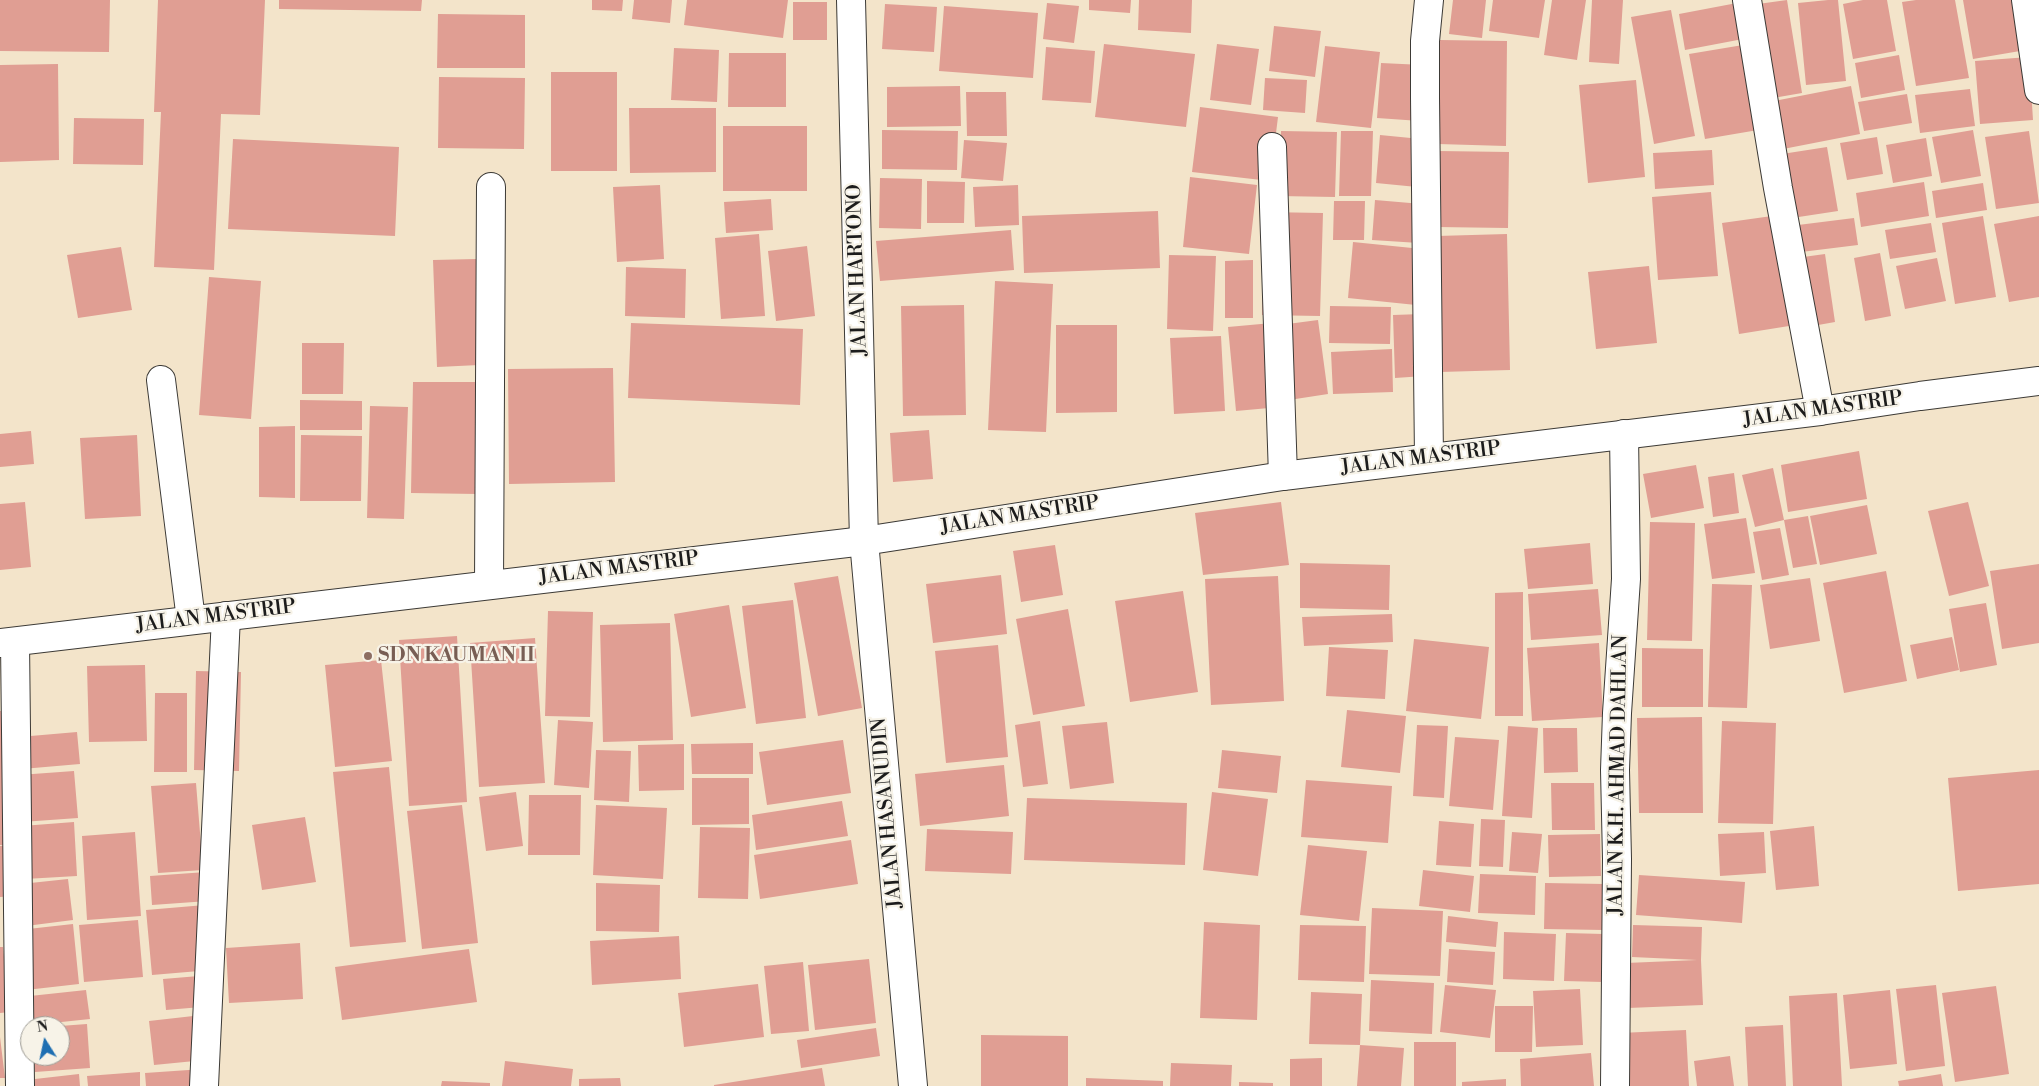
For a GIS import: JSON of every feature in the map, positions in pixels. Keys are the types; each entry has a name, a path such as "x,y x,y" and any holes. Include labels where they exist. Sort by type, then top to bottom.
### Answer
{"street":[{"name":"JALAN HARTONO","path":"851,0 864,541"},
{"path":"1429,0 1425,42 1429,458"},
{"path":"1747,0 1778,188 1820,412"},
{"path":"2026,0 2039,90"},
{"path":"1272,147 1283,476"},
{"path":"488,584 491,187"},
{"path":"160,380 191,620"},
{"name":"JALAN MASTRIP","path":"8,643 488,584 864,541 1283,476 1820,412 1920,396 2039,382"},
{"name":"JALAN K.H. AHMAD DAHLAN","path":"1615,1086 1617,859 1615,770 1626,579 1624,434"},
{"name":"JALAN HASANUDIN","path":"864,541 913,1086"},
{"path":"204,1086 226,616"},
{"path":"8,643 20,1086"}],"building":[{"path":"0,0 110,0 109,52 0,51"},
{"path":"158,0 265,0 260,115 221,114 214,270 154,267 161,112 154,112"},
{"path":"279,0 422,0 421,11 279,9"},
{"path":"592,0 623,0 622,11 592,10"},
{"path":"634,0 672,0 670,23 632,19"},
{"path":"687,0 788,0 783,38 684,25"},
{"path":"1089,0 1131,0 1130,13 1089,10"},
{"path":"1139,0 1192,0 1191,33 1138,30"},
{"path":"1453,0 1486,0 1482,38 1449,34"},
{"path":"1493,0 1545,0 1539,38 1489,31"},
{"path":"1552,0 1586,0 1577,60 1544,55"},
{"path":"1592,0 1623,0 1619,64 1589,62"},
{"path":"1787,0 1802,93 1773,98 1758,4"},
{"path":"1838,0 1846,81 1806,85 1798,3"},
{"path":"1863,0 1887,0 1896,51 1853,59 1843,4"},
{"path":"1955,0 1969,78 1916,86 1902,2"},
{"path":"1963,0 2017,0 2026,50 1973,59"},
{"path":"793,2 827,2 827,40 793,40"},
{"path":"1047,3 1079,6 1074,43 1043,39"},
{"path":"1737,3 1743,39 1685,50 1679,14"},
{"path":"885,4 937,7 934,52 882,49"},
{"path":"944,6 1038,13 1033,78 939,71"},
{"path":"1671,10 1695,136 1654,144 1631,17"},
{"path":"438,14 525,15 525,68 437,68"},
{"path":"1274,26 1321,31 1315,77 1269,71"},
{"path":"1440,40 1507,41 1506,146 1438,144"},
{"path":"1104,44 1195,54 1186,127 1095,117"},
{"path":"1217,44 1259,49 1251,105 1210,100"},
{"path":"1743,45 1758,130 1705,139 1689,54"},
{"path":"1325,46 1380,52 1371,128 1316,122"},
{"path":"1046,47 1095,51 1091,103 1042,100"},
{"path":"674,48 719,50 717,102 671,100"},
{"path":"729,53 786,53 786,107 728,107"},
{"path":"1899,55 1905,90 1861,98 1855,63"},
{"path":"2029,57 2033,120 1980,124 1975,61"},
{"path":"1381,63 1423,65 1420,121 1377,118"},
{"path":"58,64 59,160 0,162 0,65"},
{"path":"551,72 617,72 617,171 551,171"},
{"path":"439,77 525,78 524,149 438,148"},
{"path":"1265,78 1307,80 1305,113 1263,110"},
{"path":"1636,80 1645,177 1588,183 1579,85"},
{"path":"960,86 961,126 887,127 887,87"},
{"path":"1851,86 1860,134 1778,150 1769,102"},
{"path":"1970,89 1975,126 1920,133 1915,95"},
{"path":"966,92 1006,92 1007,136 967,136"},
{"path":"1907,94 1912,123 1864,131 1858,102"},
{"path":"1200,107 1278,117 1270,181 1192,172"},
{"path":"629,108 716,108 716,172 630,173"},
{"path":"74,118 144,119 143,165 73,164"},
{"path":"723,126 807,126 807,191 723,191"},
{"path":"882,130 958,131 957,170 882,169"},
{"path":"1973,130 1981,176 1941,183 1932,137"},
{"path":"1281,131 1337,132 1335,197 1279,196"},
{"path":"1341,131 1373,131 1371,196 1339,196"},
{"path":"2029,131 2039,203 1996,209 1985,137"},
{"path":"1380,135 1421,139 1417,187 1376,183"},
{"path":"1877,137 1883,174 1847,180 1840,143"},
{"path":"1926,138 1932,176 1893,183 1886,145"},
{"path":"233,139 399,147 395,236 228,229"},
{"path":"964,140 1007,143 1003,181 961,178"},
{"path":"1827,147 1838,211 1792,218 1782,154"},
{"path":"1712,150 1714,185 1655,189 1653,153"},
{"path":"1438,151 1509,152 1508,228 1437,227"},
{"path":"1190,177 1257,185 1249,254 1183,247"},
{"path":"880,178 922,179 921,229 879,228"},
{"path":"927,181 965,182 964,223 927,223"},
{"path":"1924,182 1929,216 1861,227 1856,193"},
{"path":"1983,183 1987,210 1936,218 1932,191"},
{"path":"660,185 664,259 617,262 613,187"},
{"path":"1018,185 1019,225 975,227 973,187"},
{"path":"1711,192 1718,276 1658,280 1652,197"},
{"path":"771,199 773,230 726,233 724,202"},
{"path":"1375,200 1422,204 1419,243 1372,240"},
{"path":"1334,201 1365,201 1364,240 1333,240"},
{"path":"1158,211 1160,268 1024,273 1022,216"},
{"path":"1265,212 1323,213 1320,316 1262,315"},
{"path":"1772,216 1789,326 1739,334 1722,223"},
{"path":"1983,216 1996,297 1955,304 1942,223"},
{"path":"2039,216 2039,297 2009,302 1994,224"},
{"path":"1854,218 1858,245 1793,253 1790,226"},
{"path":"1931,223 1936,252 1890,259 1885,230"},
{"path":"1011,230 1014,270 880,281 876,241"},
{"path":"759,234 765,316 721,319 715,238"},
{"path":"1507,234 1510,370 1440,372 1437,236"},
{"path":"1353,242 1422,249 1416,305 1348,298"},
{"path":"807,246 815,316 776,321 768,251"},
{"path":"121,247 132,310 78,318 67,255"},
{"path":"1880,253 1891,316 1865,321 1854,258"},
{"path":"1825,254 1835,322 1807,327 1796,258"},
{"path":"1169,255 1216,256 1213,331 1167,329"},
{"path":"1937,258 1946,301 1905,309 1896,266"},
{"path":"476,259 479,365 437,367 433,260"},
{"path":"1253,260 1253,318 1225,318 1225,261"},
{"path":"1649,266 1657,343 1596,349 1588,272"},
{"path":"626,267 686,269 685,318 625,316"},
{"path":"209,277 261,281 251,419 199,415"},
{"path":"995,281 1053,284 1046,432 988,430"},
{"path":"964,305 966,415 903,416 901,306"},
{"path":"1330,306 1391,307 1390,344 1329,343"},
{"path":"1422,314 1424,376 1395,378 1393,315"},
{"path":"1318,320 1328,394 1289,400 1280,325"},
{"path":"631,323 803,329 800,405 628,398"},
{"path":"1272,323 1280,407 1236,411 1228,327"},
{"path":"1056,325 1117,325 1117,412 1056,413"},
{"path":"1221,336 1225,411 1174,414 1170,338"},
{"path":"302,343 344,343 343,394 302,394"},
{"path":"1392,349 1393,392 1333,394 1331,352"},
{"path":"613,368 615,482 509,484 508,369"},
{"path":"413,382 479,382 477,494 411,493"},
{"path":"300,400 362,401 362,430 300,430"},
{"path":"370,406 408,407 404,519 367,518"},
{"path":"295,426 295,498 259,497 259,427"},
{"path":"929,430 933,479 893,482 890,433"},
{"path":"31,431 34,464 0,467 0,434"},
{"path":"137,435 141,516 85,519 80,438"},
{"path":"301,435 362,436 361,501 300,501"},
{"path":"1859,451 1867,499 1788,512 1781,465"},
{"path":"1696,465 1704,508 1651,518 1643,474"},
{"path":"1773,468 1784,520 1755,527 1742,475"},
{"path":"1734,473 1739,513 1713,517 1708,477"},
{"path":"25,502 31,567 0,570 0,504"},
{"path":"1281,502 1289,565 1203,575 1195,513"},
{"path":"1968,502 1989,586 1949,596 1928,511"},
{"path":"1867,505 1877,554 1820,565 1810,516"},
{"path":"1808,516 1817,564 1793,568 1784,520"},
{"path":"1746,518 1755,573 1712,579 1704,524"},
{"path":"1650,522 1695,523 1692,641 1647,640"},
{"path":"1780,528 1789,575 1762,580 1753,532"},
{"path":"1590,543 1593,584 1528,589 1524,549"},
{"path":"1055,545 1063,595 1021,602 1013,551"},
{"path":"1300,563 1390,565 1389,610 1300,608"},
{"path":"2039,564 2039,643 2002,649 1990,571"},
{"path":"1886,571 1907,681 1844,693 1823,583"},
{"path":"1001,575 1007,634 933,643 926,584"},
{"path":"838,576 862,708 818,716 794,583"},
{"path":"1278,576 1284,701 1211,705 1205,579"},
{"path":"1810,578 1820,641 1770,649 1760,585"},
{"path":"1712,584 1752,585 1747,708 1708,707"},
{"path":"1598,589 1602,635 1531,640 1528,594"},
{"path":"1183,591 1198,692 1130,702 1115,601"},
{"path":"1523,592 1523,716 1495,716 1495,593"},
{"path":"793,600 806,718 756,724 742,606"},
{"path":"1986,603 1997,665 1960,672 1949,609"},
{"path":"729,605 746,708 691,717 674,614"},
{"path":"1068,609 1085,706 1033,715 1016,619"},
{"path":"548,611 593,612 590,717 545,716"},
{"path":"1392,614 1393,642 1304,646 1302,617"},
{"path":"670,623 673,740 603,742 600,625"},
{"path":"457,636 467,802 409,806 399,640"},
{"path":"1952,637 1959,670 1917,679 1910,645"},
{"path":"535,638 545,783 479,787 470,643"},
{"path":"1414,639 1489,647 1481,719 1406,711"},
{"path":"1599,643 1603,717 1532,721 1527,648"},
{"path":"998,645 1008,757 946,763 935,651"},
{"path":"1329,647 1388,650 1385,699 1326,696"},
{"path":"1642,648 1703,649 1703,707 1642,707"},
{"path":"381,660 392,761 335,767 325,665"},
{"path":"145,665 147,741 89,742 87,666"},
{"path":"196,671 241,672 239,771 194,770"},
{"path":"155,693 187,693 187,772 154,772"},
{"path":"1347,710 1406,716 1400,773 1341,767"},
{"path":"0,711 15,711 15,896 0,897 0,846 8,846 0,845"},
{"path":"1702,717 1703,813 1639,813 1637,718"},
{"path":"558,720 593,722 589,788 554,785"},
{"path":"1040,721 1048,784 1023,787 1015,725"},
{"path":"1722,721 1776,723 1773,824 1718,823"},
{"path":"1107,722 1114,783 1070,789 1062,726"},
{"path":"1417,725 1448,726 1444,798 1413,796"},
{"path":"1508,726 1538,728 1532,818 1502,816"},
{"path":"1543,728 1577,728 1578,772 1544,773"},
{"path":"77,732 80,764 22,769 19,737"},
{"path":"1455,737 1499,740 1493,810 1449,806"},
{"path":"843,740 851,793 767,805 759,752"},
{"path":"753,743 753,774 692,774 691,744"},
{"path":"684,744 684,790 639,791 638,745"},
{"path":"596,750 631,751 629,802 594,800"},
{"path":"1222,750 1281,756 1277,793 1218,788"},
{"path":"1004,765 1009,816 920,826 915,774"},
{"path":"389,767 406,942 350,947 333,772"},
{"path":"2039,770 2039,884 1958,891 1948,778"},
{"path":"74,771 78,818 22,822 19,775"},
{"path":"692,778 749,778 749,824 692,825"},
{"path":"1306,780 1392,786 1388,843 1301,837"},
{"path":"196,783 203,870 158,873 151,786"},
{"path":"1551,783 1594,783 1595,830 1552,830"},
{"path":"516,792 523,846 486,851 479,797"},
{"path":"1212,792 1268,799 1258,876 1203,870"},
{"path":"529,795 581,795 580,855 528,855"},
{"path":"1027,798 1187,803 1185,865 1024,860"},
{"path":"842,801 848,836 756,850 752,815"},
{"path":"462,805 478,943 422,949 407,811"},
{"path":"596,805 667,808 663,879 593,875"},
{"path":"305,817 316,882 262,890 252,825"},
{"path":"1481,819 1505,820 1503,867 1479,866"},
{"path":"1439,821 1474,824 1471,867 1436,865"},
{"path":"74,822 77,876 25,879 22,826"},
{"path":"1814,826 1819,886 1776,890 1770,831"},
{"path":"700,827 750,828 748,899 698,898"},
{"path":"927,829 1013,832 1011,874 925,871"},
{"path":"135,832 141,916 87,920 82,836"},
{"path":"1512,832 1542,834 1538,873 1509,871"},
{"path":"1764,832 1766,873 1720,876 1718,834"},
{"path":"1600,834 1601,876 1549,877 1548,835"},
{"path":"851,840 858,884 760,899 754,855"},
{"path":"1308,845 1367,851 1359,921 1300,915"},
{"path":"1423,870 1474,876 1470,912 1419,906"},
{"path":"206,872 208,901 152,905 150,876"},
{"path":"1480,874 1536,876 1535,915 1478,913"},
{"path":"1639,875 1745,882 1742,923 1636,915"},
{"path":"68,879 73,920 26,926 21,884"},
{"path":"596,883 660,885 659,932 596,931"},
{"path":"1545,883 1604,884 1604,930 1544,929"},
{"path":"205,905 211,970 152,975 146,910"},
{"path":"1372,908 1443,911 1440,976 1369,974"},
{"path":"1448,916 1498,922 1496,947 1446,942"},
{"path":"138,920 143,977 84,982 79,925"},
{"path":"1204,922 1260,925 1257,1020 1200,1018"},
{"path":"73,924 79,984 26,990 19,930"},
{"path":"1300,925 1366,926 1364,982 1298,980"},
{"path":"1633,925 1702,927 1703,1005 1628,1008 1626,963 1697,960 1632,957"},
{"path":"1504,932 1556,934 1554,981 1503,979"},
{"path":"1566,933 1604,934 1603,982 1564,981"},
{"path":"679,936 681,979 592,985 590,941"},
{"path":"300,943 303,999 229,1003 226,948"},
{"path":"0,947 3,947 10,1012 0,1013"},
{"path":"469,949 477,1002 342,1020 335,967"},
{"path":"1449,949 1495,952 1493,985 1447,982"},
{"path":"869,959 876,1023 815,1030 808,965"},
{"path":"803,962 809,1031 771,1034 764,966"},
{"path":"211,975 213,1006 166,1010 163,979"},
{"path":"1371,980 1434,983 1432,1034 1369,1031"},
{"path":"758,984 764,1037 684,1047 678,993"},
{"path":"1445,985 1496,990 1490,1038 1440,1032"},
{"path":"1936,985 1945,1066 1906,1071 1896,989"},
{"path":"1996,986 2009,1074 1955,1082 1942,993"},
{"path":"1580,989 1583,1045 1536,1047 1533,991"},
{"path":"86,990 90,1019 70,1021 70,1016 32,1016 30,996"},
{"path":"1890,990 1897,1064 1850,1069 1843,995"},
{"path":"1311,992 1362,994 1360,1045 1309,1044"},
{"path":"1837,993 1842,1086 1793,1086 1789,996"},
{"path":"1495,1006 1533,1006 1532,1052 1495,1052"},
{"path":"211,1014 215,1059 154,1065 149,1021"},
{"path":"87,1024 90,1068 35,1072 35,1066 70,1066 70,1025"},
{"path":"1783,1025 1786,1086 1748,1086 1745,1027"},
{"path":"876,1028 880,1056 801,1068 797,1040"},
{"path":"1686,1030 1689,1086 1623,1086 1620,1033"},
{"path":"981,1035 1068,1036 1068,1086 981,1086"},
{"path":"0,1037 5,1078 0,1078"},
{"path":"1414,1042 1456,1042 1456,1086 1414,1086"},
{"path":"1360,1045 1404,1048 1401,1086 1357,1086"},
{"path":"1591,1053 1594,1086 1521,1086 1520,1059"},
{"path":"1730,1056 1734,1086 1697,1086 1694,1061"},
{"path":"1322,1058 1322,1086 1290,1086 1290,1059"},
{"path":"505,1061 573,1069 571,1086 502,1086"},
{"path":"1171,1063 1232,1065 1231,1086 1170,1086"},
{"path":"822,1068 825,1086 714,1086 714,1085"},
{"path":"203,1069 204,1086 146,1086 145,1073"},
{"path":"140,1072 140,1086 88,1086 87,1076"},
{"path":"79,1074 80,1086 35,1086 35,1079"},
{"path":"1941,1074 1943,1086 1899,1086 1898,1081"},
{"path":"620,1078 621,1086 579,1086 579,1079"},
{"path":"1086,1078 1163,1081 1163,1086 1086,1086"},
{"path":"1506,1079 1506,1086 1462,1086 1462,1082"},
{"path":"442,1081 490,1083 490,1086 441,1086"},
{"path":"1239,1082 1273,1083 1273,1086 1239,1086"}],"place":[{"name":"SDN KAUMAN II","path":"368,656"}]}
